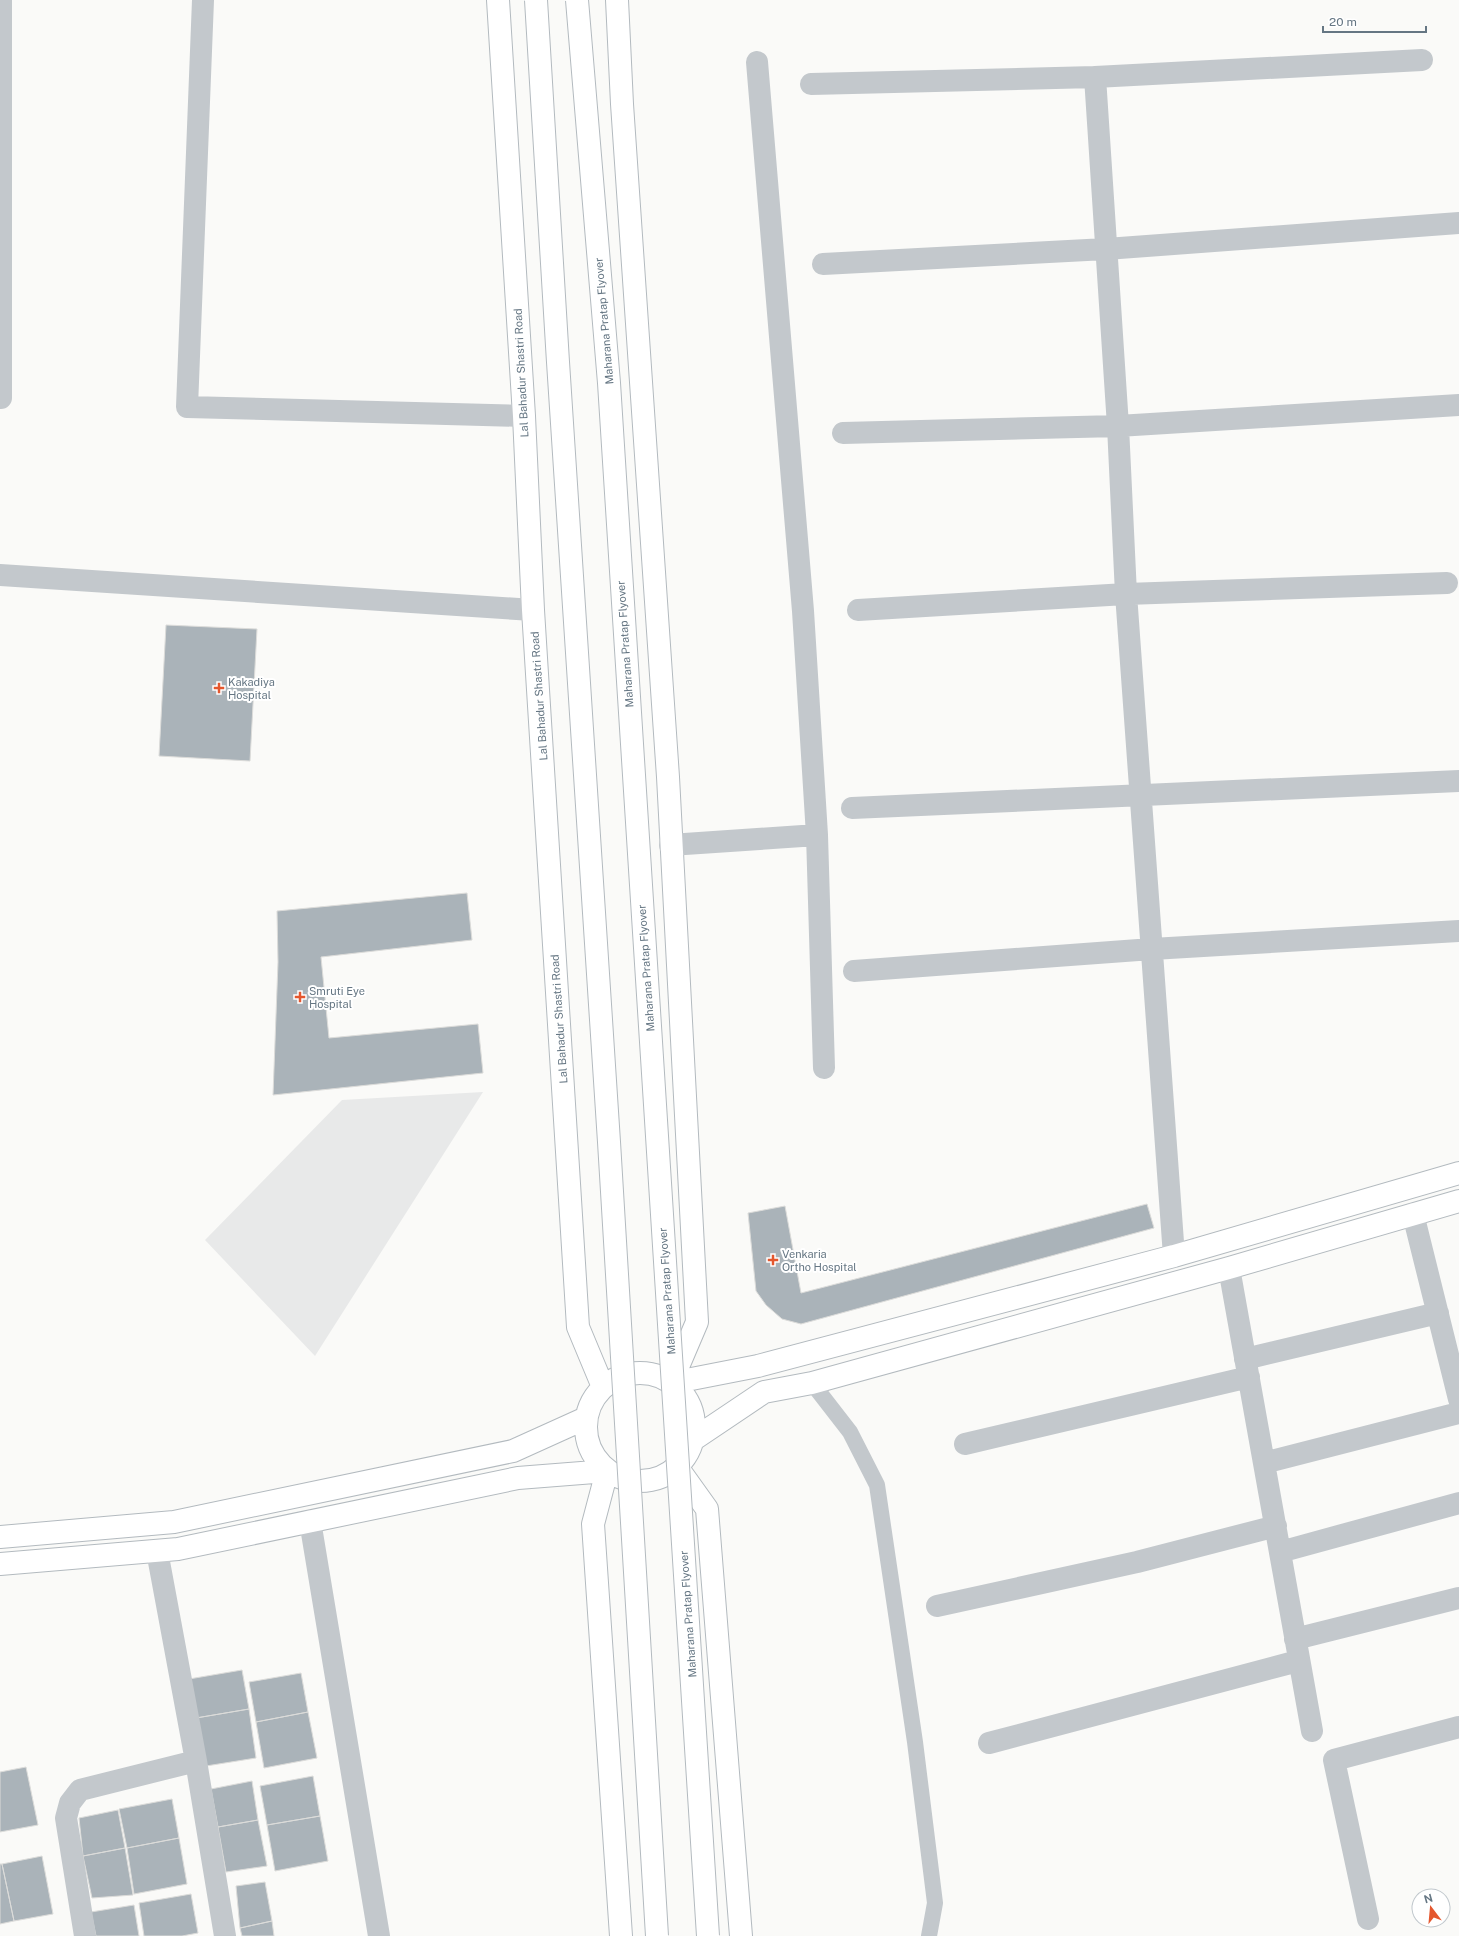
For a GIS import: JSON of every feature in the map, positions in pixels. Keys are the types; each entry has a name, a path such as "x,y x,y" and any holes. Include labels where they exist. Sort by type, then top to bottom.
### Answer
{"main road":[{"name":"Lal Bahadur Shastri Road","path":"498,0 524,416 533,610 578,1327 603,1387"},
{"path":"536,0 558,362 610,1150 657,1936"},
{"name":"Maharana Pratap Flyover","path":"577,0 609,383 708,1936"},
{"path":"617,0 622,112 667,769 697,1322 671,1383"},
{"path":"671,1383 758,1366 1174,1256 1459,1174"},
{"path":"694,1439 764,1392 812,1383 1229,1268 1459,1201"},
{"path":"643,1373 655,1375 671,1383 683,1394 691,1407 694,1424 694,1439 687,1455 677,1467 661,1478 643,1482 624,1479 607,1470 596,1460 589,1447 586,1433 586,1418 590,1407 603,1387 615,1379 628,1374 643,1373"},
{"path":"0,1537 174,1522 512,1451 586,1418"},
{"path":"677,1467 707,1509 741,1936"},
{"path":"0,1564 178,1549 518,1478 607,1470"},
{"path":"607,1470 593,1524 621,1936"}],"street":[{"path":"1,0 1,398"},
{"path":"203,0 187,407 524,416"},
{"path":"811,84 1095,77 1422,60"},
{"path":"756,62 803,611 817,835 824,1068"},
{"path":"1095,77 1118,426 1126,594 1174,1256"},
{"path":"823,264 1106,249 1459,223"},
{"path":"843,434 1118,426 1459,405"},
{"path":"0,575 533,610"},
{"path":"858,610 1126,594 1448,583"},
{"path":"852,808 1459,781"},
{"path":"670,845 817,835"},
{"path":"854,971 1152,949 1459,931"},
{"path":"1413,1214 1459,1399"},
{"path":"1229,1268 1276,1526 1298,1661 1312,1731"},
{"path":"965,1444 1247,1368 1438,1313"},
{"path":"1264,1463 1459,1413"},
{"path":"1280,1552 1459,1503"},
{"path":"310,1521 379,1936"},
{"path":"937,1606 1137,1562 1276,1526"},
{"path":"157,1551 196,1761 225,1936"},
{"path":"1295,1639 1459,1598"},
{"path":"989,1743 1298,1661"},
{"path":"1368,1919 1334,1760 1459,1727"},
{"path":"85,1936 66,1818 70,1803 80,1790 196,1761"}],"lane":[{"path":"812,1383 850,1432 877,1485 915,1742 935,1903 929,1936"}],"shaded area":[{"path":"483,1092 315,1356 205,1240 342,1100"}],"building":[{"path":"166,625 257,629 250,761 159,756"},
{"path":"467,893 472,940 321,957 329,1038 478,1024 483,1073 273,1095 278,962 277,911"},
{"path":"1147,1204 1154,1228 801,1324 782,1319 766,1305 756,1291 748,1213 785,1206 801,1293"},
{"path":"242,1670 249,1709 196,1718 189,1679"},
{"path":"301,1673 308,1712 256,1722 249,1682"},
{"path":"249,1709 256,1758 206,1766 196,1718"},
{"path":"308,1712 317,1758 264,1768 256,1722"},
{"path":"26,1767 38,1825 0,1832 0,1772"},
{"path":"313,1776 320,1816 267,1825 260,1786"},
{"path":"252,1781 258,1820 218,1827 211,1789"},
{"path":"172,1799 179,1838 127,1848 119,1809"},
{"path":"118,1810 125,1848 83,1856 79,1818"},
{"path":"320,1816 328,1861 275,1871 267,1825"},
{"path":"258,1820 267,1866 226,1872 218,1827"},
{"path":"179,1838 187,1884 134,1894 127,1848"},
{"path":"125,1848 133,1895 92,1898 83,1856"},
{"path":"42,1856 53,1914 14,1921 2,1864"},
{"path":"0,1864 2,1864 14,1921 0,1924"},
{"path":"265,1882 272,1921 240,1928 236,1886"},
{"path":"191,1894 198,1933 182,1936 144,1936 139,1903"},
{"path":"134,1905 139,1936 96,1936 91,1912"},
{"path":"272,1921 274,1936 242,1936 240,1928"}],"place":[{"name":"Kakadiya Hospital","path":"219,688"},
{"name":"Smruti Eye Hospital","path":"300,997"},
{"name":"Venkaria Ortho Hospital","path":"773,1260"}]}
